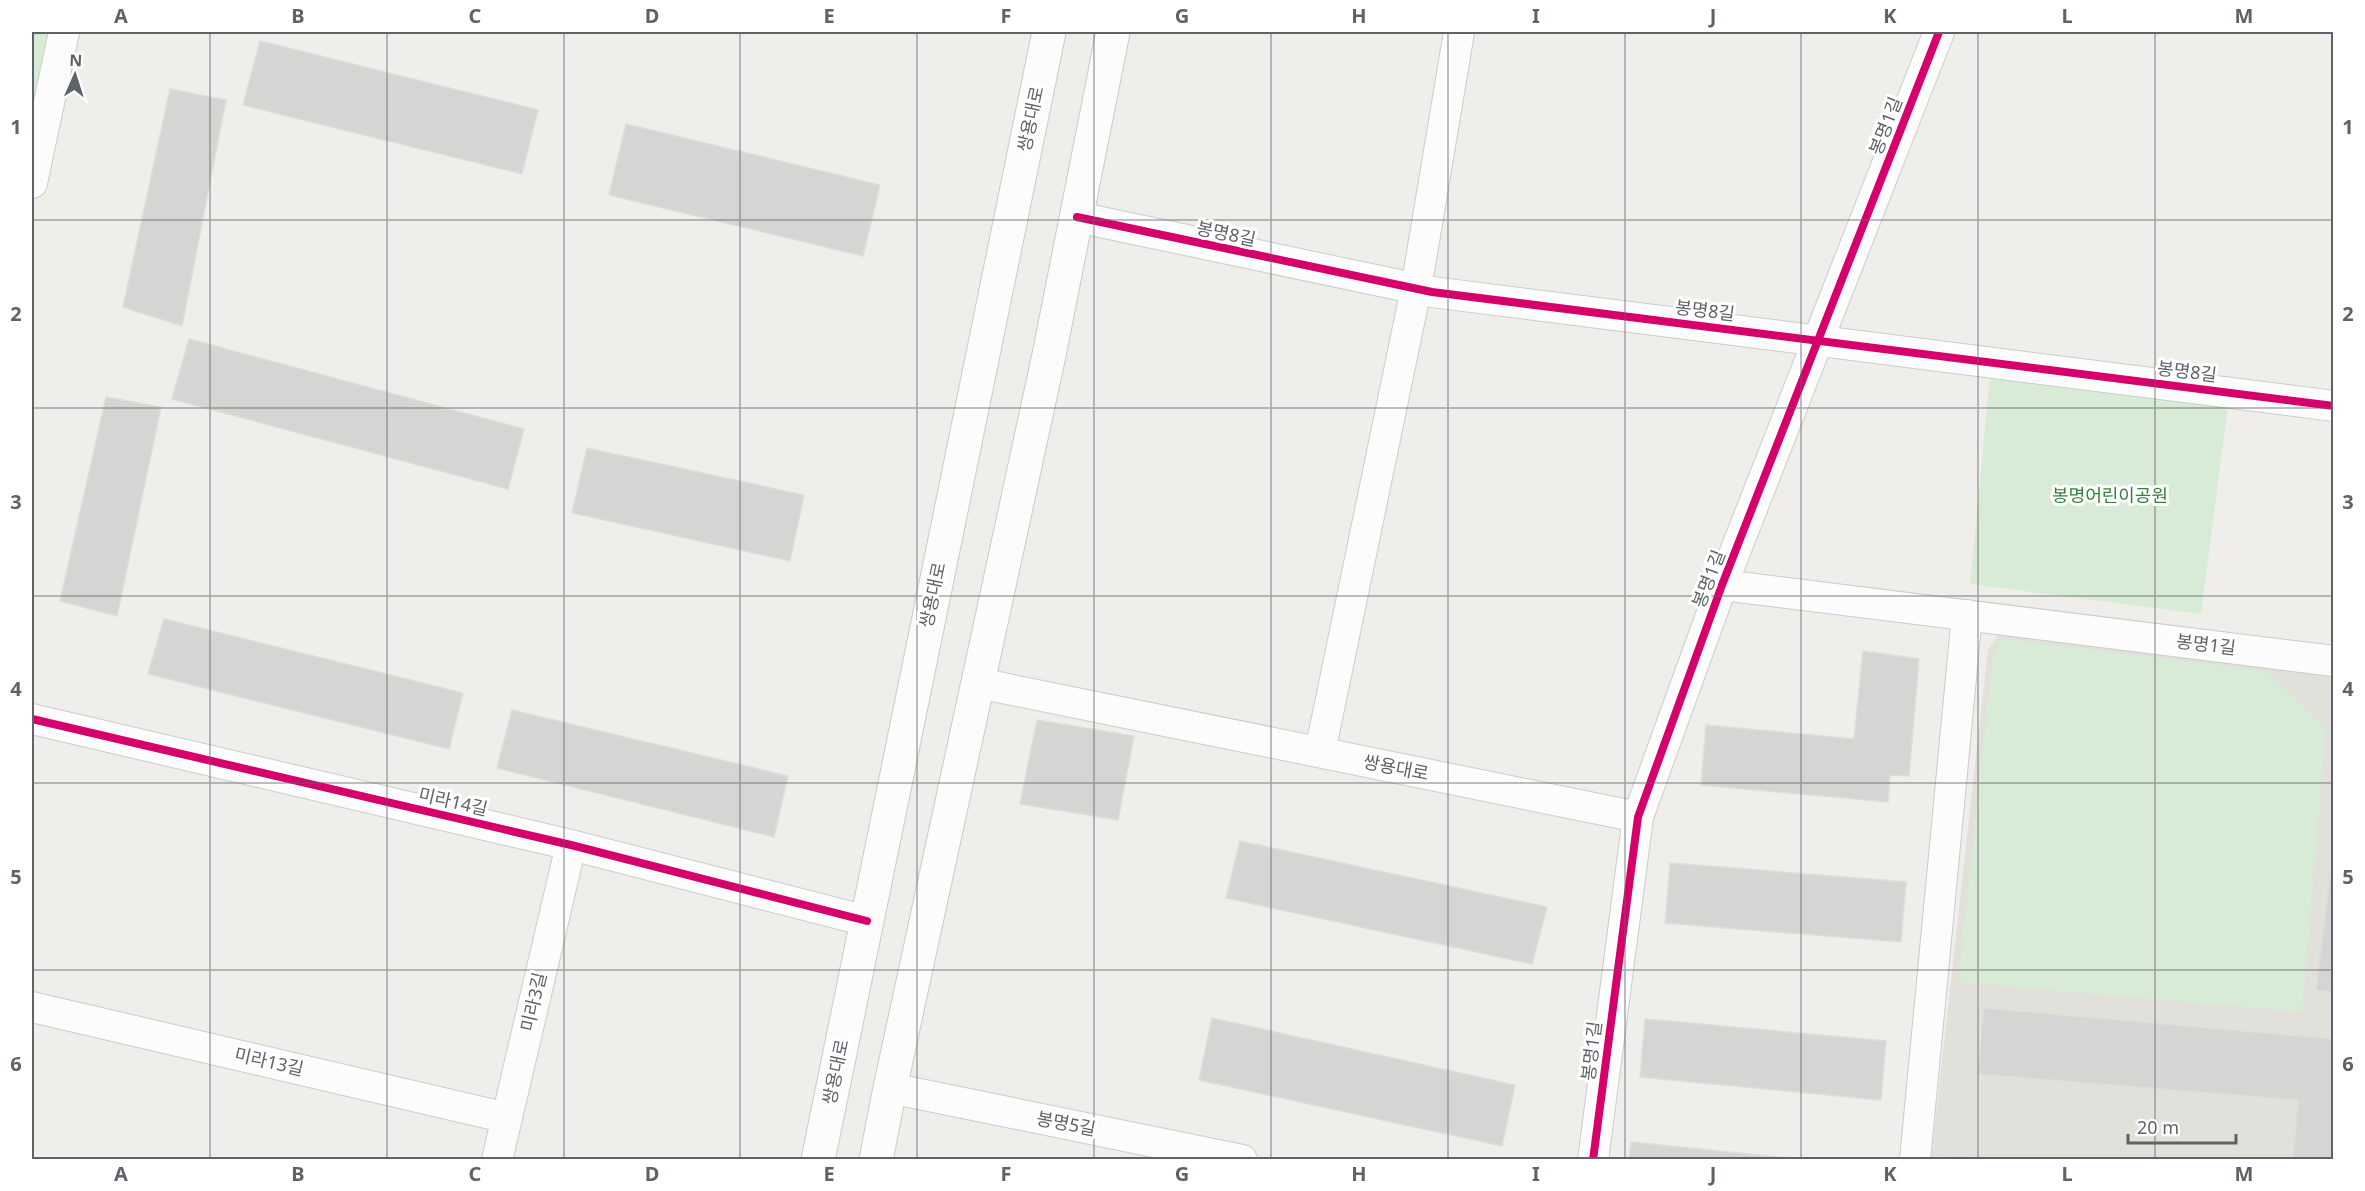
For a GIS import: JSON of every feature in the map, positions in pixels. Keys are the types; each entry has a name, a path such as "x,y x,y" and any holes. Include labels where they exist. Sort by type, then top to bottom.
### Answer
{"main road":[{"name":"쌍용대로","path":"818,1160 1049,32"},
{"path":"876,1160 1077,217 1113,32"}],"street":[{"path":"32,183 35,145 64,32"},
{"path":"1320,752 1416,289 1459,32"},
{"name":"봉명1길","path":"1593,1160 1638,817 1722,585 1939,32"},
{"name":"봉명8길","path":"1077,217 1416,289 2334,406"},
{"name":"봉명1길","path":"1722,585 2334,661"},
{"path":"1915,1160 1967,615"},
{"name":"쌍용대로","path":"978,683 1638,817"},
{"name":"미라14길","path":"32,719 571,845 867,921"},
{"name":"미라3길","path":"497,1160 571,845"},
{"name":"미라13길","path":"32,1007 507,1118"},
{"name":"봉명5길","path":"890,1088 1242,1160"}],"shaded area":[{"path":"2000,633 2333,672 2333,1159 1931,1160 1988,649"}],"green space":[{"path":"32,32 55,32 32,113"},
{"name":"봉명어린이공원","path":"1990,377 2228,405 2201,614 1970,584"},
{"path":"2003,639 2266,671 2326,729 2302,1012 1958,982 1993,654"}],"building":[{"path":"260,41 538,110 522,174 243,105"},
{"path":"170,89 226,100 182,326 123,307"},
{"path":"626,124 880,185 863,256 609,195"},
{"path":"189,339 524,429 508,489 172,399"},
{"path":"106,397 161,407 117,616 60,601"},
{"path":"587,448 804,495 790,561 572,513"},
{"path":"164,619 463,693 449,749 148,674"},
{"path":"1863,651 1919,659 1909,776 1890,775 1888,802 1701,785 1706,725 1854,739"},
{"path":"512,710 788,776 774,837 497,768"},
{"path":"1037,720 1134,736 1118,820 1020,804"},
{"path":"1240,841 1547,907 1532,964 1226,898"},
{"path":"2334,852 2334,992 2316,990"},
{"path":"1670,863 1906,882 1901,942 1665,923"},
{"path":"1984,1008 2334,1039 2334,1160 2293,1160 2298,1100 1977,1074"},
{"path":"1212,1018 1515,1085 1502,1146 1199,1080"},
{"path":"1645,1019 1886,1041 1881,1100 1640,1077"},
{"path":"1631,1142 1808,1160 1629,1160"},
{"path":"1947,1156 2004,1160 1947,1160"}],"cycle path":[{"path":"1593,1160 1638,817 1722,585 1939,32"},
{"path":"1077,217 1432,292 2334,406"},
{"path":"32,719 571,845 867,921"}]}
